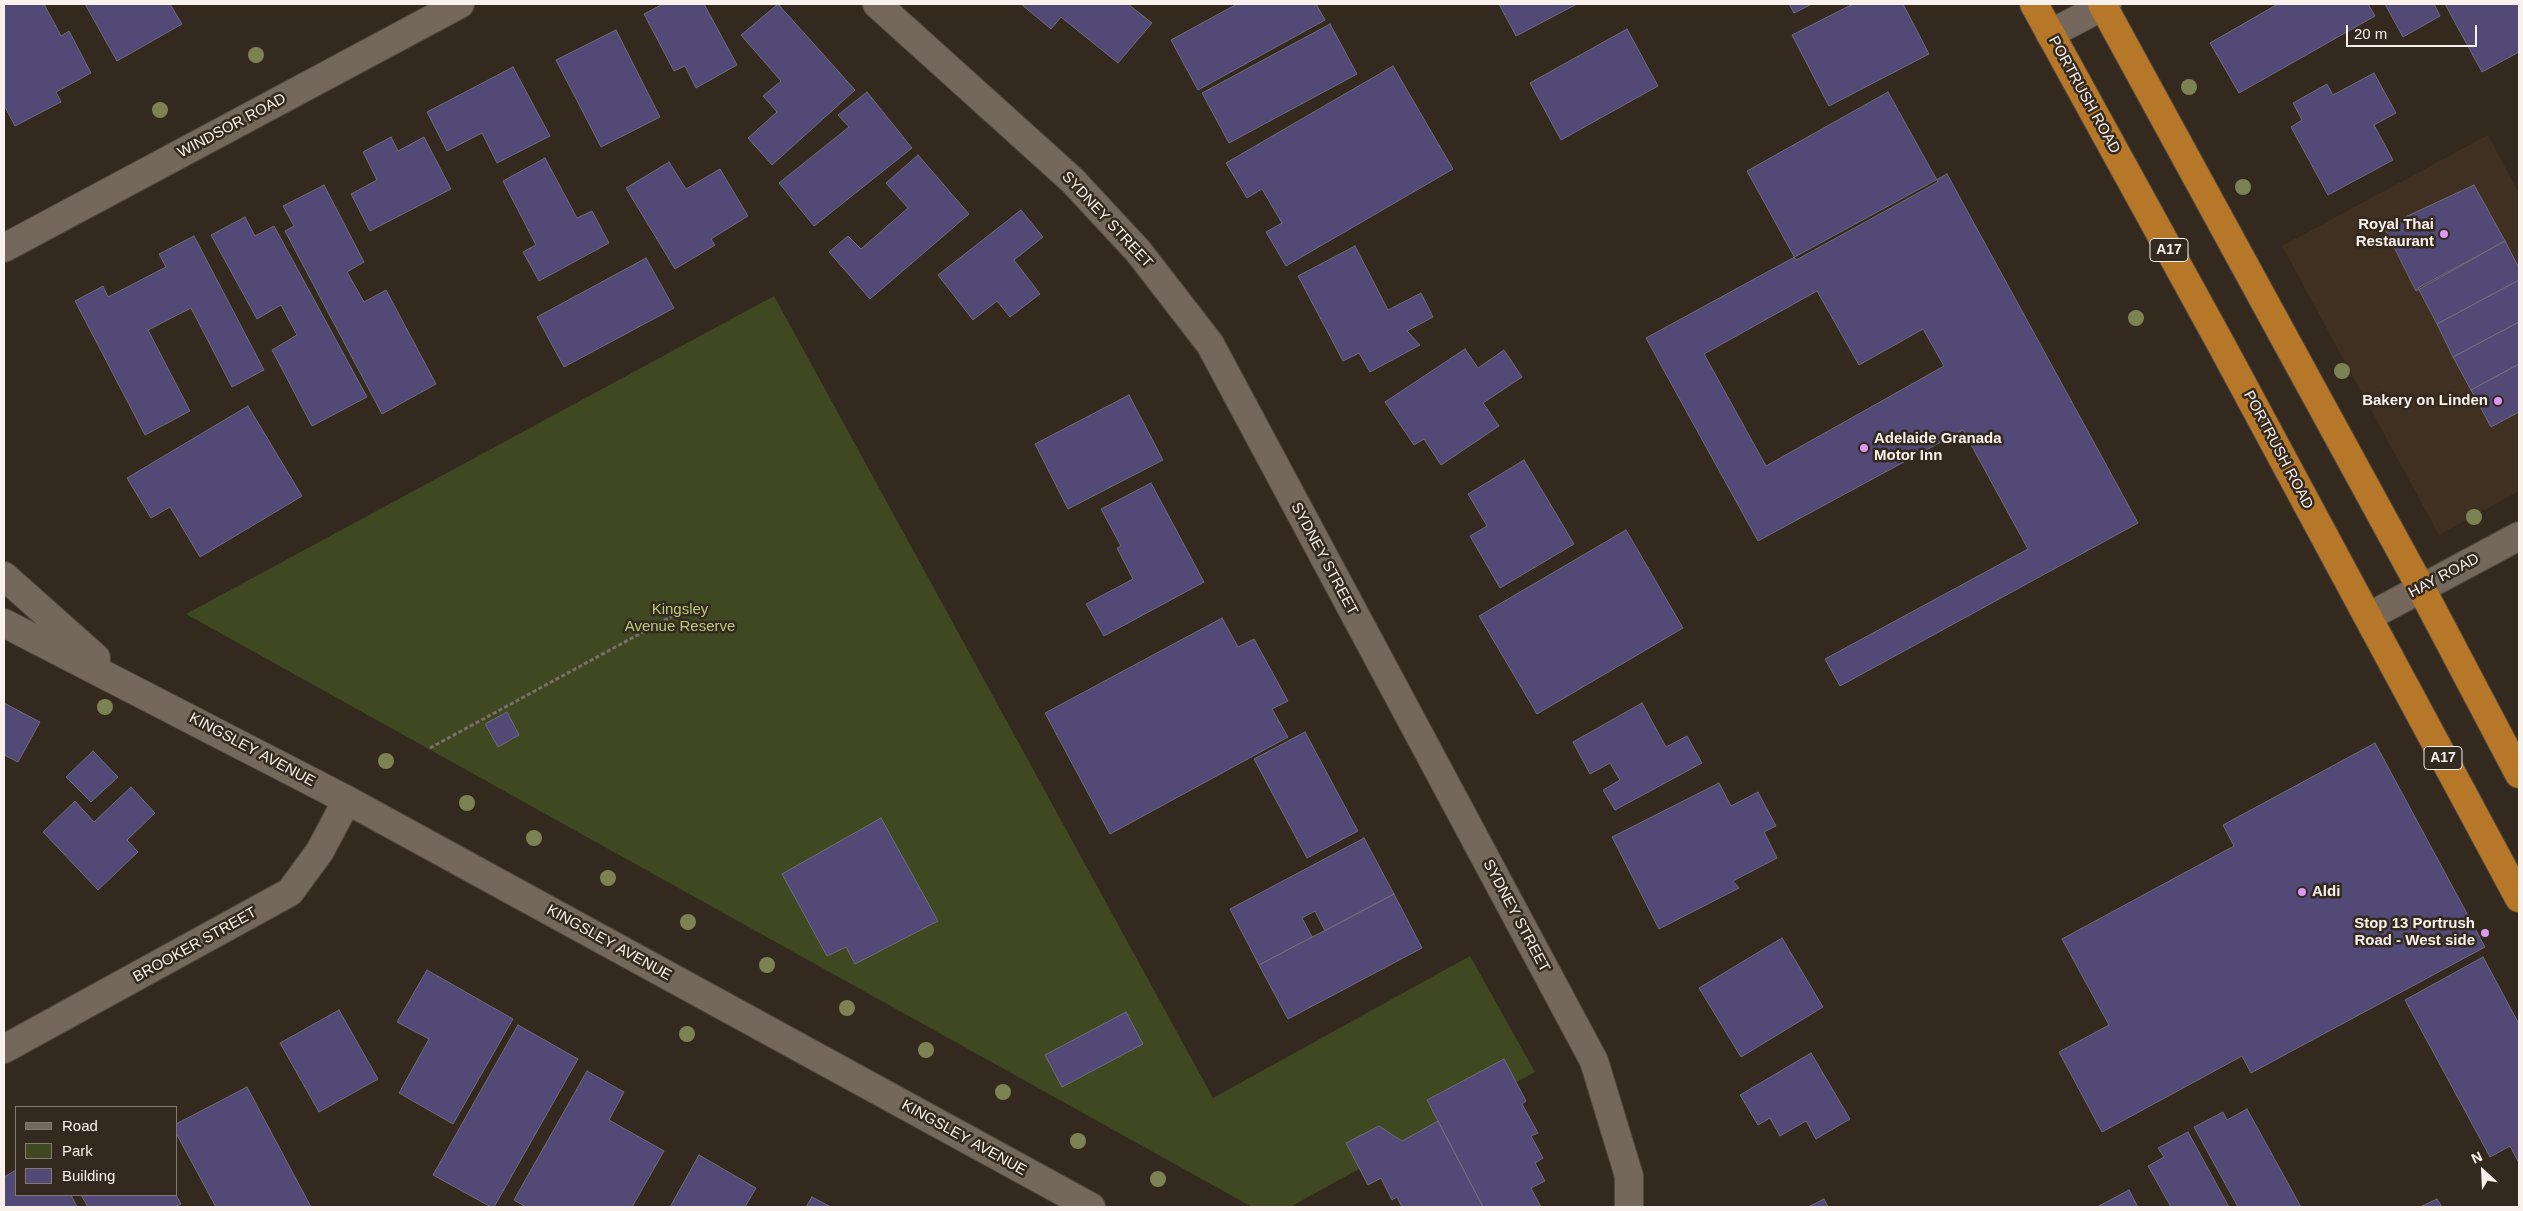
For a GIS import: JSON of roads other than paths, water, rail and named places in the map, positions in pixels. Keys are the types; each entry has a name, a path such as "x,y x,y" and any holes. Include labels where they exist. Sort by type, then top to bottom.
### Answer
{"highway":[{"name":"PORTRUSH ROAD","path":"2034,4 2519,898"},
{"path":"2104,4 2421,588 2519,774"}],"street":[{"name":"WINDSOR ROAD","path":"4,248 460,4"},
{"name":"SYDNEY STREET","path":"877,4 1072,180 1138,251 1210,344 1594,1061 1628,1176 1629,1207"},
{"path":"2050,34 2104,4"},
{"name":"HAY ROAD","path":"2368,617 2519,536"},
{"name":"KINGSLEY AVENUE","path":"4,576 124,683"},
{"name":"KINGSLEY AVENUE","path":"4,623 124,683 347,800 1091,1207"},
{"name":"BROOKER STREET","path":"4,1050 290,892 320,851 347,800"}],"place":[{"name":"Royal Thai Restaurant","path":"2444,234"},
{"name":"Bakery on Linden","path":"2498,401"},
{"name":"Adelaide Granada Motor Inn","path":"1864,448"},
{"name":"Aldi","path":"2302,892"},
{"name":"Stop 13 Portrush Road - West side","path":"2485,933"}],"park label":[{"name":"Kingsley Avenue Reserve","path":"680,618"}]}
